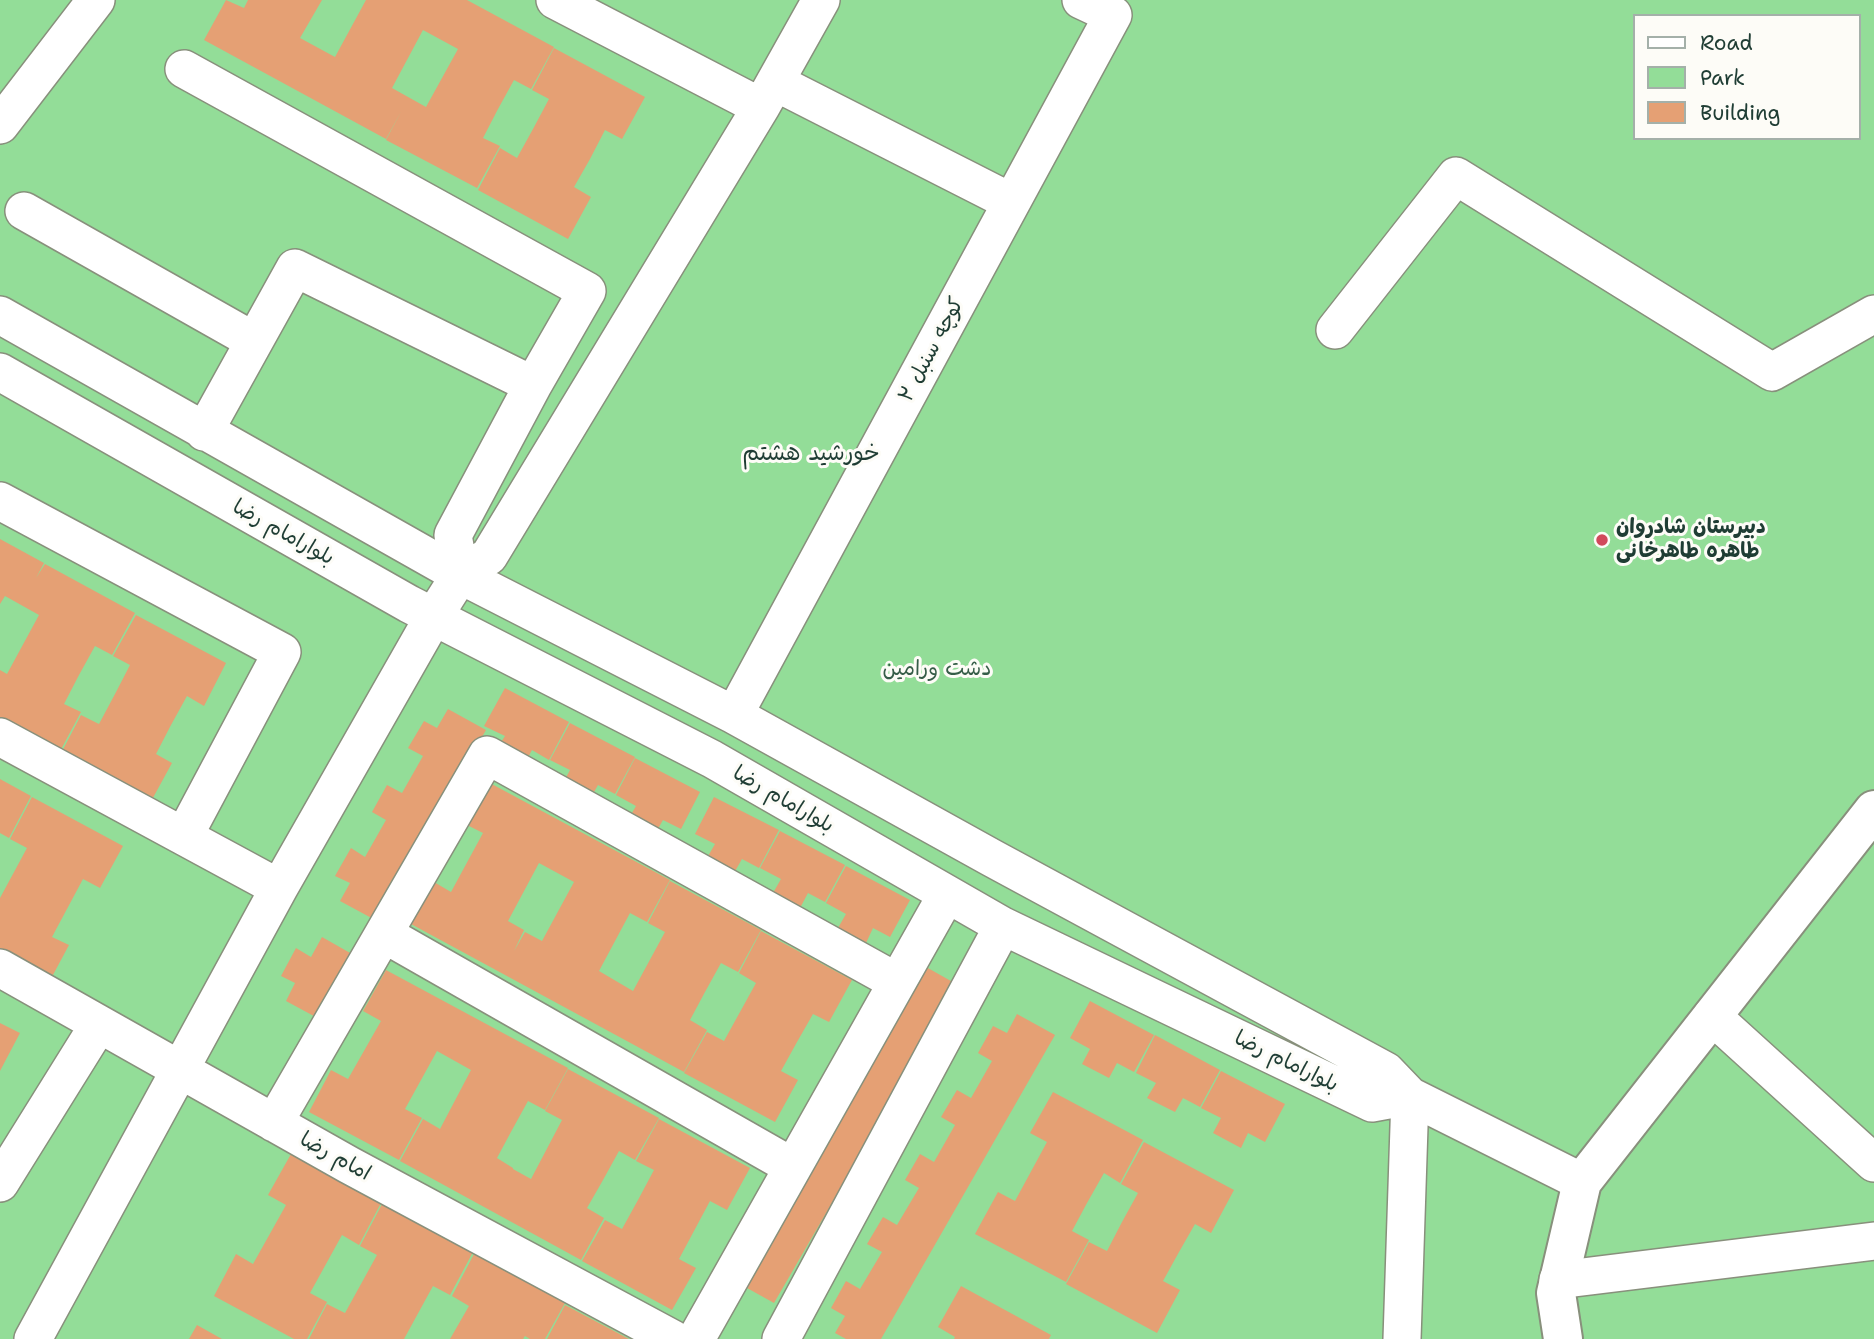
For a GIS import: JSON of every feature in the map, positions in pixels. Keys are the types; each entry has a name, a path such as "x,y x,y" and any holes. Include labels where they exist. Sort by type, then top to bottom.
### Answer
{"street":[{"path":"0,125 96,0"},
{"path":"555,0 1011,202"},
{"path":"33,1339 279,888 434,616 460,575 489,556 768,95 821,0"},
{"name":"کوچه سنبل ۲","path":"734,715 1113,15 1082,0"},
{"path":"184,69 587,291 453,535 460,575"},
{"path":"1335,330 1456,176 1772,372 1874,314"},
{"path":"24,211 254,341"},
{"path":"204,432 295,268 533,385"},
{"path":"0,315 460,575 734,715 992,859 1386,1071 1410,1096 1582,1182"},
{"name":"بلوارامام رضا","path":"0,372 434,616 712,759 1003,926 1372,1103 1410,1096"},
{"path":"0,501 282,652 184,836"},
{"path":"0,737 279,888"},
{"path":"274,1123 487,755 897,982"},
{"path":"1563,1339 1556,1293 1582,1182 1713,1016 1868,830"},
{"path":"695,1339 897,982 956,900 992,859"},
{"path":"781,1339 1003,926"},
{"path":"384,934 793,1167"},
{"name":"امام رضا","path":"0,968 349,1165 673,1339"},
{"path":"1713,1016 1874,1163"},
{"path":"0,1184 99,1024"},
{"path":"1402,1339 1410,1096"},
{"path":"1559,1280 1874,1241"}],"green space":[{"name":"دشت ورامین","path":"0,0 1874,0 1874,1339 0,1339"}],"building":[{"path":"226,0 244,8 248,0 322,0 300,38 335,57 366,0 467,0 554,47 531,89 514,80 498,109 483,138 500,146 477,188 386,140 402,110 386,139 204,40","holes":["423,30 458,49 426,107 392,88"]},
{"path":"554,48 645,97 622,139 605,130 574,187 591,197 568,239 478,190 500,148 517,158 533,129 549,99 532,90"},
{"path":"0,539 44,563 36,578 45,564 135,613 112,655 95,646 79,675 64,704 81,712 58,755 0,724 0,670 7,674 39,615 5,596 0,604"},
{"path":"136,615 226,663 204,706 187,696 171,725 156,754 172,763 149,805 59,757 81,715 99,724 130,665 113,656"},
{"path":"505,688 569,722 549,760 532,750 524,765 496,750 505,736 484,726"},
{"path":"448,709 486,730 377,921 340,901 350,883 335,876 351,848 365,857 386,820 372,812 387,785 402,793 423,756 408,748 424,721 437,728"},
{"path":"570,723 635,757 615,794 598,785 590,799 562,785 570,770 550,760"},
{"path":"635,758 700,792 681,829 663,820 655,834 628,820 636,806 616,795"},
{"path":"0,779 31,796 9,838 0,833"},
{"path":"488,782 670,880 647,922 630,913 599,971 633,991 665,932 648,923 670,881 761,930 738,972 721,963 705,992 690,1020 707,1030 684,1072 411,924 434,882 451,892 483,833 465,824","holes":["539,863 574,882 542,941 525,932 514,951 524,930 508,921"]},
{"path":"32,797 123,846 100,888 83,879 52,937 69,945 46,988 0,963 0,898 27,848 10,839"},
{"path":"714,797 779,830 759,868 742,859 734,873 707,858 715,844 695,834"},
{"path":"780,831 845,865 825,902 808,893 800,908 773,893 781,879 760,868"},
{"path":"846,866 910,900 890,937 873,928 866,943 838,928 846,914 826,903"},
{"path":"761,931 852,980 829,1022 813,1014 781,1071 798,1080 775,1122 684,1073 707,1032 724,1041 756,983 739,973"},
{"path":"322,937 359,958 323,1021 286,1001 295,983 281,976 296,948 311,957"},
{"path":"919,963 958,985 774,1303 738,1283"},
{"path":"386,970 568,1068 545,1110 528,1101 497,1158 531,1179 562,1120 545,1111 568,1069 659,1118 635,1160 619,1151 587,1208 604,1218 581,1260 400,1161 423,1119 440,1129 471,1070 437,1051 405,1109 422,1118 399,1160 309,1112 331,1070 348,1079 381,1021 363,1011"},
{"path":"1090,1001 1154,1035 1134,1072 1117,1063 1109,1078 1082,1064 1090,1049 1070,1038"},
{"path":"1017,1014 1055,1035 881,1339 846,1339 835,1333 845,1316 831,1308 846,1281 860,1289 882,1252 867,1244 883,1217 897,1225 919,1188 905,1180 920,1154 934,1162 955,1125 941,1117 957,1090 971,1098 992,1061 978,1053 993,1026 1007,1033"},
{"path":"0,1023 20,1033 0,1071"},
{"path":"1155,1035 1220,1070 1200,1107 1183,1098 1175,1112 1147,1098 1156,1083 1136,1073"},
{"path":"1221,1071 1285,1104 1265,1142 1248,1133 1241,1148 1213,1133 1221,1118 1201,1108"},
{"path":"1053,1092 1143,1140 1120,1183 1104,1173 1087,1203 1072,1231 1089,1240 1066,1282 975,1234 998,1192 1015,1201 1047,1142 1030,1133"},
{"path":"659,1119 750,1168 727,1210 710,1201 679,1259 696,1268 672,1310 582,1261 605,1220 622,1229 638,1200 654,1170 636,1161"},
{"path":"1144,1142 1234,1190 1211,1233 1195,1224 1163,1281 1180,1290 1157,1333 1066,1284 1089,1242 1107,1251 1138,1193 1121,1184"},
{"path":"291,1154 381,1203 359,1245 342,1235 310,1293 327,1302 307,1339 294,1339 214,1296 236,1254 253,1264 286,1205 268,1195"},
{"path":"382,1204 473,1252 450,1295 433,1286 404,1339 309,1339 327,1304 345,1313 377,1255 360,1246"},
{"path":"474,1254 565,1303 545,1339 530,1339 525,1336 523,1339 450,1339 469,1306 452,1296"},
{"path":"961,1286 1051,1335 1049,1339 954,1339 955,1337 938,1327"},
{"path":"565,1305 629,1339 547,1339"},
{"path":"197,1325 222,1339 189,1339"}],"place":[{"name":"دبیرستان شادروان طاهره طاهرخانی","path":"1602,540"}],"district":[{"name":"خورشید هشتم","path":"811,454"}]}
